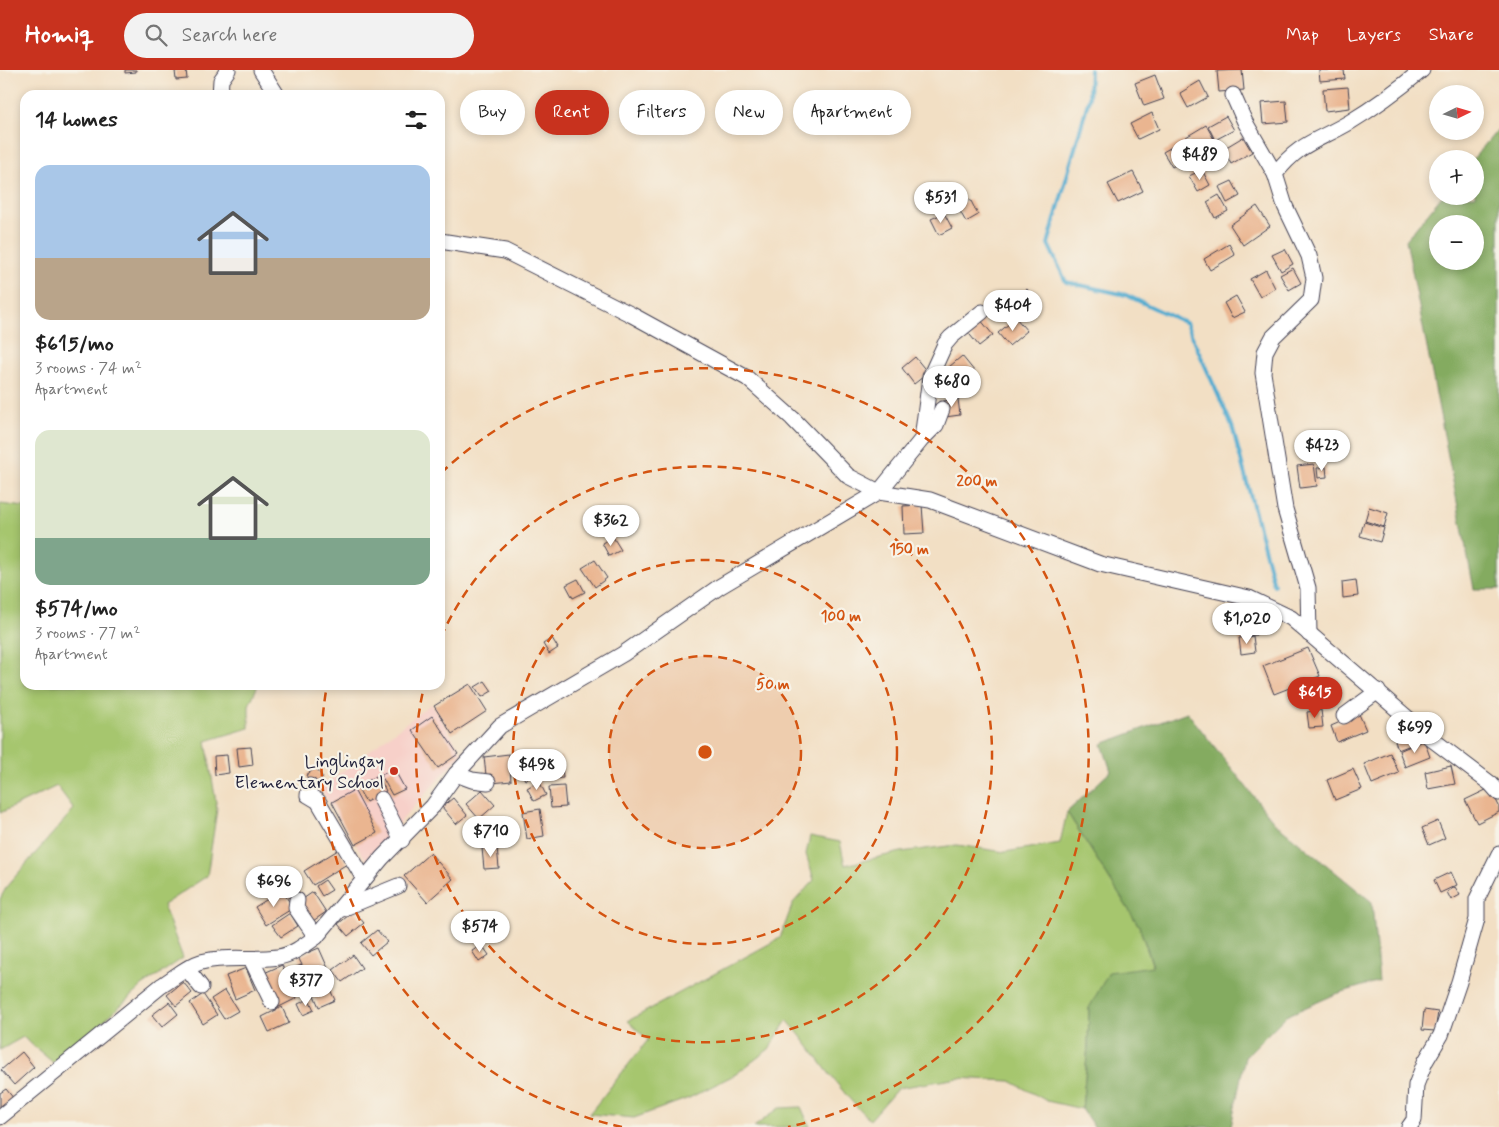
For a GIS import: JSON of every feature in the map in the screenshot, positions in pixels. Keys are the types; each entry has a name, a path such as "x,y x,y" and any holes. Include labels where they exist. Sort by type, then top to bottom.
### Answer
{"street":[{"path":"220,90 221,80 228,70"},
{"path":"261,70 274,90"},
{"path":"1275,174 1287,159 1303,145 1361,115 1422,70"},
{"path":"1234,95 1245,122 1275,174 1285,206 1309,256 1314,278 1311,300 1273,337 1264,352 1263,373 1285,509 1308,588 1309,634"},
{"path":"445,242 505,251 632,315 747,378 792,418 848,476 879,492 930,500 1100,564 1199,585 1249,598 1291,618 1433,740 1491,784 1499,794"},
{"path":"922,439 930,377 945,344 982,312"},
{"path":"0,1117 161,986 187,969 208,961 232,957 251,959 280,957 316,938 382,858 402,840 433,806 456,774 500,726 623,654 719,587 879,492 922,439 936,425 942,409"},
{"path":"1344,716 1378,691"},
{"path":"456,774 472,780 488,782"},
{"path":"310,786 308,795 318,802 364,880"},
{"path":"381,799 402,840"},
{"path":"1409,1127 1414,1120 1416,1085 1425,1062 1441,1035 1477,919 1477,899 1499,854"},
{"path":"342,908 398,886"},
{"path":"296,900 296,908 316,938"},
{"path":"251,959 272,1002"},
{"path":"187,969 201,987"}],"shaded area":[{"name":"Linglingay Elementary School","path":"431,704 462,753 366,860 320,788"}],"green space":[{"path":"1499,128 1499,589 1474,589 1406,240 1435,205 1484,205 1484,150 1481,150"},
{"path":"0,504 20,506 20,690 256,690 249,705 249,728 206,741 217,809 207,876 163,905 183,958 142,986 56,1065 23,1037 0,1050 0,899 7,886 74,809 57,786 0,813"},
{"path":"1187,712 1274,822 1372,902 1379,981 1336,994 1286,1016 1245,1057 1231,1127 1094,1127 1082,1109 1088,1046 1089,1008 1109,972 1153,966 1139,926 1067,812 1111,771 1102,744"},
{"path":"1067,812 1139,926 1153,967 1089,1008 1088,1046 1082,1109 1047,1101 1010,1081 958,1078 898,1088 870,1120 837,1084 787,1020 769,1049 736,1074 689,1098 634,1118 589,1114 648,1040 628,1021 780,938 793,903 814,880 806,854 810,836 840,842 845,865 901,852 957,845 1005,852 1060,843"},
{"path":"801,1107 810,1127 754,1127 779,1108"}],"building":[{"path":"125,70 136,70 136,72 125,73"},
{"path":"186,70 187,79 176,80 175,71"},
{"path":"1242,70 1244,90 1219,92 1217,71"},
{"path":"1319,70 1344,70 1345,79 1320,81"},
{"path":"1155,75 1164,99 1144,106 1135,83"},
{"path":"1200,81 1208,97 1188,108 1180,93"},
{"path":"1348,87 1350,108 1325,111 1323,89"},
{"path":"1286,101 1288,122 1263,124 1261,103"},
{"path":"1152,113 1159,129 1138,139 1130,124"},
{"path":"1226,116 1234,130 1215,140 1208,126"},
{"path":"1206,125 1215,141 1194,152 1186,137"},
{"path":"1243,137 1252,152 1231,164 1223,149"},
{"path":"1184,140 1192,155 1172,167 1163,152"},
{"path":"1202,170 1210,185 1198,192 1189,176"},
{"path":"1133,172 1143,191 1118,203 1108,184"},
{"path":"1232,181 1240,196 1227,203 1219,187"},
{"path":"1219,195 1228,211 1215,218 1207,202"},
{"path":"970,199 978,215 966,222 957,206"},
{"path":"1257,206 1270,226 1243,245 1230,225"},
{"path":"944,213 952,228 939,235 931,219"},
{"path":"1229,244 1235,255 1210,270 1204,259"},
{"path":"1285,249 1293,264 1281,271 1272,255"},
{"path":"1293,268 1301,283 1289,290 1280,275"},
{"path":"1266,270 1275,288 1260,297 1250,279"},
{"path":"1027,289 1038,302 1020,318 1009,304"},
{"path":"1236,296 1245,312 1232,318 1224,303"},
{"path":"1016,318 1027,331 1009,346 998,333"},
{"path":"980,319 993,335 979,346 966,330"},
{"path":"962,356 975,372 961,383 949,367"},
{"path":"915,357 928,373 914,384 902,368"},
{"path":"958,399 960,415 945,417 943,401"},
{"path":"1307,447 1308,457 1300,458 1299,448"},
{"path":"1314,464 1317,486 1300,488 1297,466"},
{"path":"1326,467 1327,477 1318,478 1317,468"},
{"path":"922,505 924,533 904,534 903,506"},
{"path":"1369,507 1388,513 1384,527 1365,521"},
{"path":"1364,522 1384,528 1380,542 1360,536"},
{"path":"613,537 621,550 609,556 602,543"},
{"path":"595,560 607,578 595,587 582,568"},
{"path":"578,579 585,592 573,598 566,585"},
{"path":"1356,580 1358,596 1343,598 1342,582"},
{"path":"1254,618 1256,635 1241,636 1239,620"},
{"path":"1253,636 1255,652 1241,654 1239,638"},
{"path":"552,638 558,648 549,654 543,644"},
{"path":"1308,648 1320,676 1274,694 1263,666"},
{"path":"485,681 492,691 482,697 475,687"},
{"path":"470,684 487,711 452,734 434,706"},
{"path":"1321,710 1323,727 1309,728 1307,712"},
{"path":"1359,714 1366,730 1337,742 1331,726"},
{"path":"432,716 458,754 438,768 412,730"},
{"path":"1413,734 1416,743 1398,750 1395,741"},
{"path":"1424,740 1430,757 1405,767 1399,751"},
{"path":"251,747 253,765 239,767 237,748"},
{"path":"1390,753 1399,773 1372,784 1364,764"},
{"path":"509,754 511,781 492,783 491,774 486,775 484,757"},
{"path":"227,755 229,773 215,775 214,756"},
{"path":"561,757 563,778 548,779 546,759"},
{"path":"530,760 537,773 525,780 518,766"},
{"path":"1451,766 1455,784 1428,789 1425,772"},
{"path":"316,768 323,778 312,785 306,775"},
{"path":"394,769 405,789 392,795 381,775"},
{"path":"1353,769 1362,789 1335,800 1327,780"},
{"path":"378,775 386,791 366,802 357,787"},
{"path":"539,781 546,795 534,801 527,788"},
{"path":"564,786 566,807 551,808 549,787"},
{"path":"1490,788 1499,806 1499,812 1477,823 1465,800"},
{"path":"354,790 377,833 355,845 332,802"},
{"path":"482,790 495,805 479,819 466,804"},
{"path":"453,798 467,815 456,824 442,807"},
{"path":"540,809 544,836 527,839 523,812"},
{"path":"1438,821 1445,838 1429,845 1422,828"},
{"path":"497,847 499,868 484,869 482,848"},
{"path":"338,850 347,864 313,885 304,871"},
{"path":"430,853 453,879 427,902 404,876"},
{"path":"1451,872 1457,885 1440,893 1434,880"},
{"path":"325,880 332,890 322,896 316,886"},
{"path":"293,882 299,893 290,899 283,889"},
{"path":"1455,887 1460,895 1451,900 1447,892"},
{"path":"282,890 293,908 266,925 255,907"},
{"path":"313,892 326,912 313,921 300,901"},
{"path":"354,911 364,923 348,936 338,924"},
{"path":"290,913 298,926 281,937 272,925"},
{"path":"377,930 387,942 371,955 361,943"},
{"path":"482,945 489,955 479,962 472,951"},
{"path":"319,948 331,975 294,993 297,998 277,1008 262,974 282,965 285,972 301,965 306,973 298,957"},
{"path":"353,955 362,968 342,982 333,970"},
{"path":"246,968 255,990 235,999 226,976"},
{"path":"325,979 335,1000 319,1007 310,986"},
{"path":"183,982 192,993 176,1006 167,995"},
{"path":"225,990 238,1011 224,1019 211,999"},
{"path":"203,994 217,1015 203,1024 190,1003"},
{"path":"309,999 314,1010 303,1015 298,1004"},
{"path":"169,1002 178,1014 162,1027 152,1015"},
{"path":"282,1007 289,1023 269,1032 262,1017"},
{"path":"1424,1010 1438,1012 1435,1031 1422,1030"},
{"path":"22,1052 34,1067 14,1085 1,1070"},
{"path":"6,1089 14,1099 0,1110 0,1093"}],"waterway":[{"path":"1090,70 1089,98 1048,244 1066,282 1126,295 1186,323 1232,426 1274,585"}],"place":[{"name":"Linglingay Elementary School","path":"394,771"}]}
